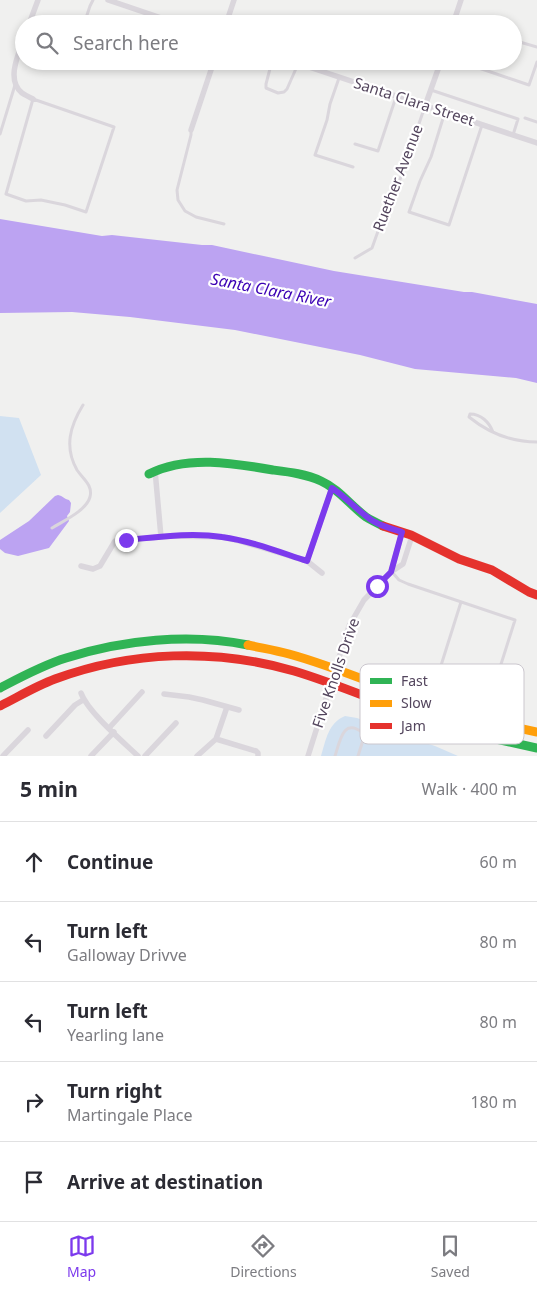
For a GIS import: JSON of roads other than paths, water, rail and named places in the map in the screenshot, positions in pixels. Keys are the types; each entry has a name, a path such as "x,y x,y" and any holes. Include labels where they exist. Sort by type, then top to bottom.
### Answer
{"main road":[{"path":"152,472 194,462 239,464 299,474 322,481 342,494 366,517 383,526 412,536 459,559 492,570 537,595"},
{"path":"0,688 60,660 95,650 122,644 174,639 199,639 253,645 304,659 360,679"},
{"path":"0,706 54,679 88,668 142,657 168,655 222,656 272,664 360,695"},
{"path":"524,729 537,732"},
{"path":"519,744 537,748"}],"street":[{"path":"32,15 38,0"},
{"path":"108,0 152,15"},
{"path":"229,15 234,0"},
{"path":"456,15 461,0"},
{"path":"15,67 15,85 22,93 33,98"},
{"path":"191,130 211,70"},
{"name":"Santa Clara Street","path":"317,70 537,143"},
{"name":"Ruether Avenue","path":"426,106 438,70"},
{"path":"152,472 161,537"},
{"path":"307,561 332,488"},
{"path":"391,572 402,532"},
{"path":"81,566 93,569 100,566 114,541 203,536 240,540 307,561 322,573"},
{"name":"Five Knolls Drive","path":"308,756 349,626 364,600 391,572 403,564 412,536"},
{"path":"92,756 142,692"},
{"path":"164,694 189,697 239,710"},
{"path":"46,736 76,705 82,696 92,711 136,756"},
{"path":"197,756 216,739 227,707"},
{"path":"146,756 176,724"},
{"path":"2,756 28,730"},
{"path":"216,739 256,751 258,755"}],"lane":[{"path":"87,15 93,0"},
{"path":"522,43 537,47"},
{"path":"485,70 529,85 537,62"},
{"path":"270,70 266,88 278,93 284,92 287,88 295,70"},
{"path":"339,77 315,155 353,167"},
{"path":"0,134 15,85"},
{"path":"431,90 518,119 513,135"},
{"path":"355,144 378,151 397,96"},
{"path":"33,98 114,127 86,212 41,200 26,201 6,194 33,98"},
{"name":"Ruether Avenue","path":"355,258 372,248 387,206 395,194 426,106"},
{"path":"445,112 431,157 409,212 449,225 482,125"},
{"path":"525,118 537,122"},
{"path":"191,130 177,190 178,200 184,211 196,217 224,224"},
{"path":"52,528 78,512 88,502 90,497 88,484 77,470 70,448 71,428 83,405"},
{"path":"493,432 491,426 483,418 476,414 470,414 469,417 479,425 500,436 521,442 537,442"},
{"path":"391,572 399,580 515,620 501,664"},
{"path":"442,664 462,602"},
{"path":"335,756 342,734 346,729 350,728 360,732"},
{"path":"358,756 362,744"}],"water":[{"name":"Santa Clara River","path":"0,219 102,236 112,235 212,245 334,271 537,304 537,383 516,378 415,369 360,355 235,330 72,312 0,313"},
{"path":"58,495 69,500 71,503 70,512 67,516 69,521 49,548 18,556 5,553 0,549 0,540 29,521"}]}
